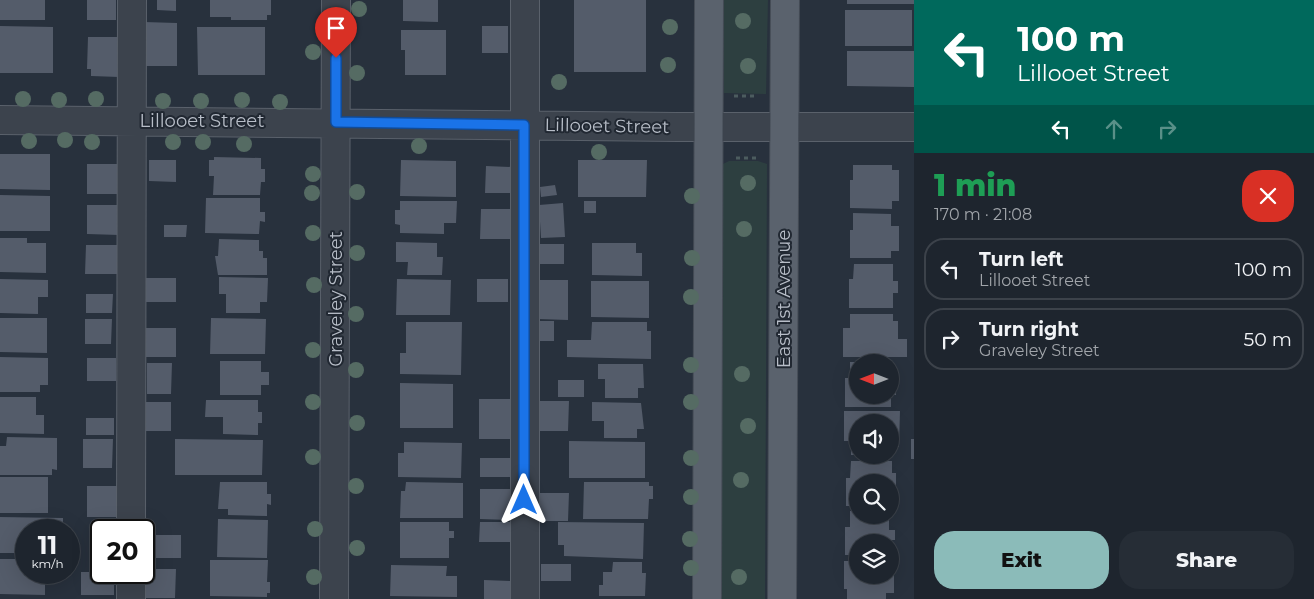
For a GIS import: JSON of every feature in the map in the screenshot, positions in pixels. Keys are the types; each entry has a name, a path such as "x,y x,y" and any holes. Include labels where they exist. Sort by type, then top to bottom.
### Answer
{"main road":[{"path":"707,599 709,0"},
{"name":"East 1st Avenue","path":"782,599 785,0"}],"street":[{"path":"131,519 132,0"},
{"name":"Graveley Street","path":"334,599 336,0"},
{"path":"524,599 525,0"},
{"name":"Lillooet Street","path":"0,120 914,127"},
{"path":"131,584 131,599"}],"path":[{"path":"732,96 760,96"},
{"path":"732,158 758,158"}],"shaded area":[{"path":"722,0 768,0 766,94 724,93"},
{"path":"729,161 758,161 767,164 765,599 721,599 721,165"}],"building":[{"path":"0,0 45,0 45,20 0,20"},
{"path":"87,0 116,0 116,20 87,20"},
{"path":"157,0 176,0 176,11 157,10"},
{"path":"210,0 271,0 271,15 267,15 267,20 231,20 231,17 210,17"},
{"path":"403,0 438,0 438,22 403,21"},
{"path":"574,0 646,0 646,72 574,72"},
{"path":"847,0 914,0 914,4 847,4"},
{"path":"845,10 912,10 912,46 845,46"},
{"path":"144,22 177,23 177,66 143,66"},
{"path":"0,26 53,27 53,73 0,73"},
{"path":"482,26 508,26 508,53 482,53"},
{"path":"197,27 265,27 265,75 198,75"},
{"path":"401,30 446,30 446,75 405,75 405,50 401,50"},
{"path":"88,37 119,37 119,77 91,76 91,69 87,69"},
{"path":"847,51 914,51 914,87 847,86"},
{"path":"0,154 50,154 50,190 0,189"},
{"path":"214,157 261,158 261,169 265,169 265,182 261,182 260,195 213,195 214,176 209,176 209,160 214,160"},
{"path":"149,160 176,160 176,182 149,181"},
{"path":"401,160 456,161 456,197 400,196"},
{"path":"578,160 647,160 646,197 578,197"},
{"path":"87,164 119,164 118,194 87,194"},
{"path":"853,165 892,165 892,170 899,170 899,201 892,201 892,209 850,208 850,180 853,180"},
{"path":"486,166 513,167 513,193 485,193"},
{"path":"555,185 557,195 541,197 540,187"},
{"path":"0,195 50,196 50,231 0,231"},
{"path":"206,198 260,198 260,212 265,212 265,222 260,221 259,234 205,233"},
{"path":"400,201 457,201 456,223 444,223 444,234 400,233 400,225 395,224 395,210 400,210"},
{"path":"584,201 596,201 596,213 584,213"},
{"path":"563,203 565,237 541,238 539,205"},
{"path":"87,205 120,205 119,235 87,234"},
{"path":"481,209 511,209 511,239 480,239"},
{"path":"853,213 891,214 891,226 899,226 899,251 891,251 891,258 850,258 850,230 853,230"},
{"path":"164,225 187,225 186,237 164,237"},
{"path":"0,238 27,238 27,243 46,243 46,273 0,272"},
{"path":"219,239 259,240 259,251 263,251 263,258 267,258 267,275 218,275 215,256 218,256"},
{"path":"396,242 437,243 437,257 443,257 442,275 407,275 408,262 396,262"},
{"path":"592,243 636,243 636,253 642,253 642,276 592,275"},
{"path":"539,244 564,244 564,264 539,264"},
{"path":"86,245 118,245 118,274 85,274"},
{"path":"854,264 893,264 893,281 898,281 898,293 893,293 893,308 849,308 849,279 853,279"},
{"path":"219,277 268,278 267,302 260,302 260,313 226,313 226,294 219,294"},
{"path":"145,278 176,278 176,302 144,302"},
{"path":"0,279 48,280 48,297 38,297 38,314 0,313"},
{"path":"397,279 451,280 450,315 396,315"},
{"path":"477,279 508,279 508,302 477,302"},
{"path":"538,280 568,280 568,320 538,319"},
{"path":"591,281 649,281 649,318 591,317"},
{"path":"86,294 113,294 112,313 86,313"},
{"path":"850,314 893,314 893,321 898,321 898,339 907,339 907,357 899,357 899,354 849,354 849,357 843,357 843,328 850,328"},
{"path":"0,318 47,318 47,353 0,352"},
{"path":"211,318 266,319 265,354 210,354"},
{"path":"85,319 112,319 111,344 85,344"},
{"path":"538,321 554,321 554,341 537,341"},
{"path":"406,322 462,322 461,375 400,374 400,353 406,353"},
{"path":"592,322 647,322 647,331 651,331 651,359 567,357 567,340 591,340"},
{"path":"145,328 176,328 176,357 145,357"},
{"path":"0,357 48,358 48,385 40,385 40,392 0,392"},
{"path":"87,358 116,358 116,381 87,381"},
{"path":"220,361 261,361 261,372 269,372 269,385 261,385 261,395 220,395"},
{"path":"147,363 172,363 171,394 147,394"},
{"path":"598,364 643,364 644,388 638,388 638,398 605,398 605,379 598,379"},
{"path":"845,378 849,378 849,404 891,404 891,407 845,407"},
{"path":"558,380 584,380 584,397 558,397"},
{"path":"400,383 453,384 453,428 400,428"},
{"path":"0,397 36,397 36,415 44,415 44,434 0,433"},
{"path":"479,399 514,399 514,439 479,439"},
{"path":"206,400 258,400 258,412 262,412 262,423 258,423 258,435 223,434 223,417 205,417"},
{"path":"539,401 569,401 568,431 539,431"},
{"path":"142,402 171,402 171,431 142,431"},
{"path":"592,402 641,403 644,429 637,429 637,438 604,438 604,421 592,421"},
{"path":"844,411 900,411 899,447 899,414 849,414 849,441 844,441"},
{"path":"86,418 114,418 114,435 86,435"},
{"path":"7,437 57,438 57,470 52,469 52,475 0,475 0,446 6,446"},
{"path":"83,439 113,439 112,468 83,468"},
{"path":"175,439 263,440 262,475 175,475"},
{"path":"911,439 914,439 914,459 911,459"},
{"path":"569,441 645,442 645,478 569,478"},
{"path":"404,442 462,443 461,478 398,477 398,453 404,453"},
{"path":"480,458 510,458 510,477 480,477"},
{"path":"851,464 892,464 892,473 896,473 896,474 850,474"},
{"path":"0,477 48,477 48,513 0,513"},
{"path":"846,478 849,478 849,506 846,506"},
{"path":"220,482 267,482 267,494 271,494 271,505 267,504 267,516 228,515 228,509 218,509"},
{"path":"406,482 463,483 463,518 400,518 401,491 405,491"},
{"path":"584,482 649,482 649,486 653,486 653,499 649,499 648,519 583,519"},
{"path":"87,486 118,486 118,517 87,517"},
{"path":"480,489 512,489 511,520 480,519"},
{"path":"538,493 569,493 568,521 538,521"},
{"path":"0,517 63,518 15,519 15,553 0,553"},
{"path":"218,519 268,520 267,558 217,557"},
{"path":"400,522 449,522 449,531 454,531 454,538 449,538 449,558 400,558"},
{"path":"480,522 511,522 510,542 479,542"},
{"path":"558,522 644,523 643,559 564,556 564,545 558,545"},
{"path":"850,524 889,524 889,530 895,530 895,534 849,534 849,555 845,555 845,527 850,527"},
{"path":"155,535 181,535 181,558 155,558"},
{"path":"0,559 15,559 15,584 45,584 45,595 0,594"},
{"path":"210,560 268,560 267,582 270,582 270,593 267,593 267,597 210,596"},
{"path":"844,561 849,561 849,584 894,584 894,593 886,593 886,599 847,599 847,589 844,589"},
{"path":"613,562 642,562 642,573 646,573 645,596 599,596 599,585 603,585 603,572 612,572"},
{"path":"541,564 571,564 571,581 541,581"},
{"path":"391,565 447,566 446,576 457,576 457,597 390,596"},
{"path":"155,569 176,569 175,598 143,598 143,584 155,584"},
{"path":"81,572 90,572 90,584 114,584 114,595 81,595"},
{"path":"484,580 511,581 510,599 484,599"}],"route":[{"path":"336,58 336,122 524,125 524,500"}]}
